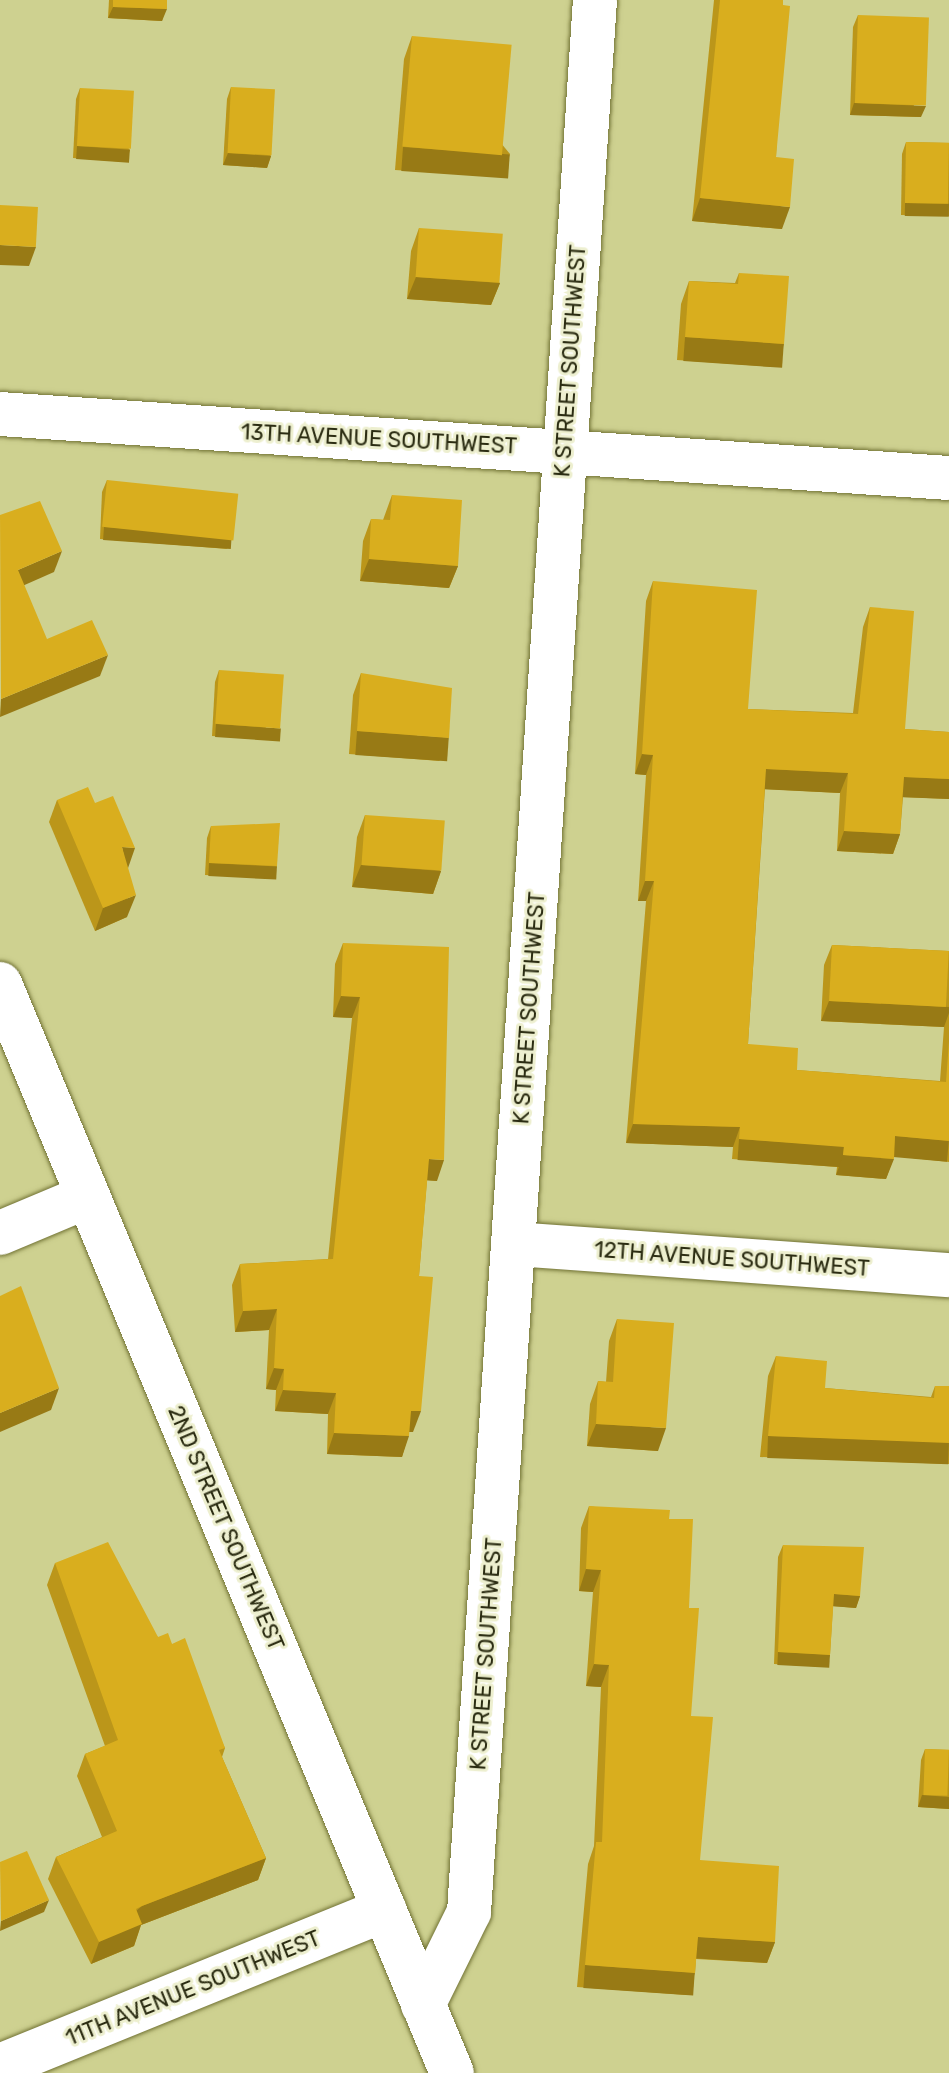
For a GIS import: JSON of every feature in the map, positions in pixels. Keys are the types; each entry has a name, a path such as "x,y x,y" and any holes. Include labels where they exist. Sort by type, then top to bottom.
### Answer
{"street":[{"name":"K STREET SOUTHWEST","path":"423,2005 469,1912 595,0"},
{"name":"13TH AVENUE SOUTHWEST","path":"0,414 949,478"},
{"name":"2ND STREET SOUTHWEST","path":"0,984 452,2073"},
{"path":"0,1233 88,1196"},
{"name":"12TH AVENUE SOUTHWEST","path":"514,1244 949,1275"},
{"name":"11TH AVENUE SOUTHWEST","path":"0,2066 385,1910"}],"building":[{"path":"113,0 167,0 167,9 113,7"},
{"path":"720,0 783,0 783,5 790,6 776,157 794,159 790,207 700,198"},
{"path":"858,15 929,17 926,105 855,103"},
{"path":"412,36 512,45 502,155 402,147"},
{"path":"231,87 275,89 271,155 228,153"},
{"path":"80,88 134,91 131,149 77,146"},
{"path":"906,142 949,143 948,204 905,203"},
{"path":"0,205 38,207 36,247 0,245"},
{"path":"419,228 503,234 499,283 416,277"},
{"path":"739,273 789,276 784,344 685,337 689,281 738,284"},
{"path":"107,480 238,494 233,541 102,527"},
{"path":"392,495 462,500 458,566 369,559 371,519 390,520"},
{"path":"40,501 62,551 18,570 47,639 92,620 108,655 1,699 0,515"},
{"path":"653,581 757,590 748,709 858,714 870,607 914,611 905,729 949,732 949,779 904,777 900,834 844,831 848,773 766,769 748,1044 798,1048 797,1070 946,1082 949,1041 949,1141 895,1136 894,1159 843,1155 844,1147 739,1139 740,1127 633,1124 654,881 645,881 653,755 642,754"},
{"path":"219,670 284,675 280,728 215,724"},
{"path":"361,673 452,688 449,738 357,731"},
{"path":"88,787 95,803 113,796 135,848 122,847 136,895 103,908 57,800"},
{"path":"365,815 445,821 441,870 362,865"},
{"path":"280,823 277,866 209,863 211,826"},
{"path":"343,943 449,947 444,1160 429,1159 419,1276 433,1277 421,1411 411,1411 409,1436 334,1433 336,1393 283,1390 284,1369 274,1368 277,1309 243,1311 240,1264 333,1259 360,997 341,996"},
{"path":"832,945 949,951 946,1007 829,1001"},
{"path":"21,1286 59,1388 0,1413 0,1296"},
{"path":"617,1319 674,1323 666,1428 596,1424 598,1381 613,1382"},
{"path":"776,1356 827,1361 825,1388 934,1398 935,1386 949,1386 949,1443 768,1436"},
{"path":"589,1506 670,1510 669,1519 693,1519 689,1608 699,1608 691,1716 713,1717 700,1860 779,1866 775,1942 698,1937 695,1973 585,1965 596,1842 602,1842 609,1665 594,1664 601,1570 586,1569"},
{"path":"108,1542 158,1637 168,1633 172,1644 185,1638 225,1748 219,1750 266,1858 136,1909 142,1924 99,1942 56,1857 117,1831 85,1754 118,1740 55,1563"},
{"path":"783,1545 864,1547 860,1596 834,1594 830,1655 778,1652"},
{"path":"925,1749 949,1750 947,1796 923,1795"},
{"path":"27,1851 49,1900 1,1921 0,1862"}]}
